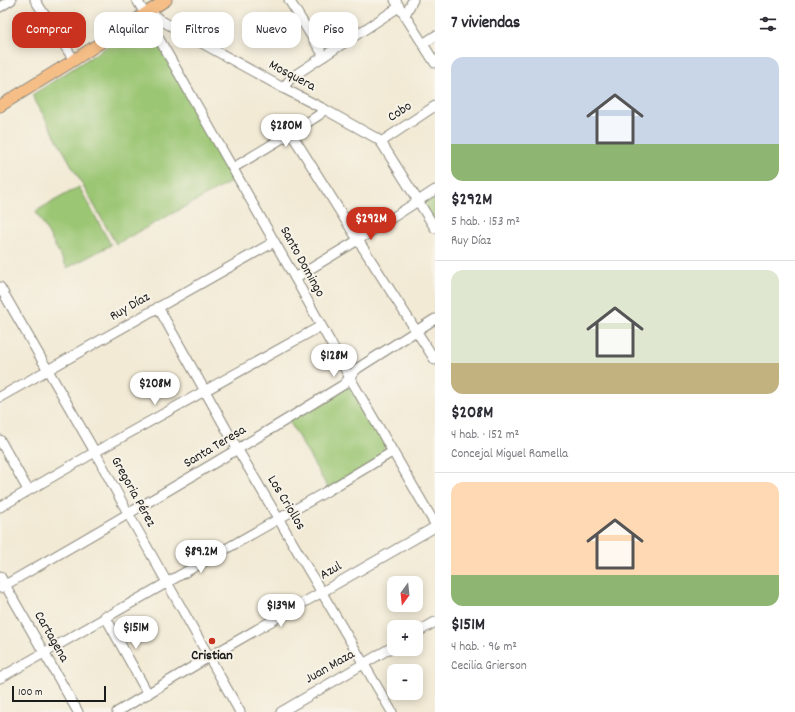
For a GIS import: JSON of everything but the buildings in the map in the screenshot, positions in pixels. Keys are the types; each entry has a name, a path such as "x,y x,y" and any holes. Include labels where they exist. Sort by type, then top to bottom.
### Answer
{"main road":[{"path":"147,12 166,0"},
{"path":"0,106 94,47"}],"street":[{"path":"0,7 10,0"},
{"path":"35,0 74,60"},
{"name":"Santo Domingo","path":"137,0 147,12"},
{"path":"289,0 324,56"},
{"path":"283,88 292,77 413,0"},
{"path":"400,7 435,63"},
{"name":"Mosquera","path":"163,22 171,26"},
{"path":"163,32 171,26"},
{"path":"423,44 435,36"},
{"name":"Santo Domingo","path":"163,46 435,526"},
{"name":"Mosquera","path":"211,48 324,109 381,142"},
{"name":"Cobo","path":"381,142 435,106"},
{"path":"233,168 291,133 318,115 324,109"},
{"path":"291,133 435,360"},
{"path":"381,142 435,228"},
{"path":"295,278 358,240 435,190"},
{"name":"Ruy Díaz","path":"0,397 274,242"},
{"name":"Gregoria Pérez","path":"0,287 2,297 48,370 240,712"},
{"name":"Los Criollos","path":"158,307 238,450 392,712"},
{"name":"Santa Teresa","path":"3,587 238,450 343,385 358,368 435,318"},
{"path":"0,507 204,390 321,326"},
{"path":"0,440 28,490"},
{"path":"0,678 105,616 328,490 392,452"},
{"name":"Azul","path":"117,712 435,526"},
{"name":"Cartagena","path":"0,576 3,587 44,653 78,712"},
{"path":"105,616 148,694"},
{"path":"423,629 435,622"},
{"name":"Juan Maza","path":"281,712 387,650"}],"green space":[{"path":"105,48 160,48 238,178 116,244 32,95"},
{"path":"79,187 111,245 67,268 36,211"},
{"path":"435,190 435,228 418,201"},
{"path":"350,378 392,452 329,490 288,419"}],"place":[{"name":"Cristian","path":"212,641"}]}
